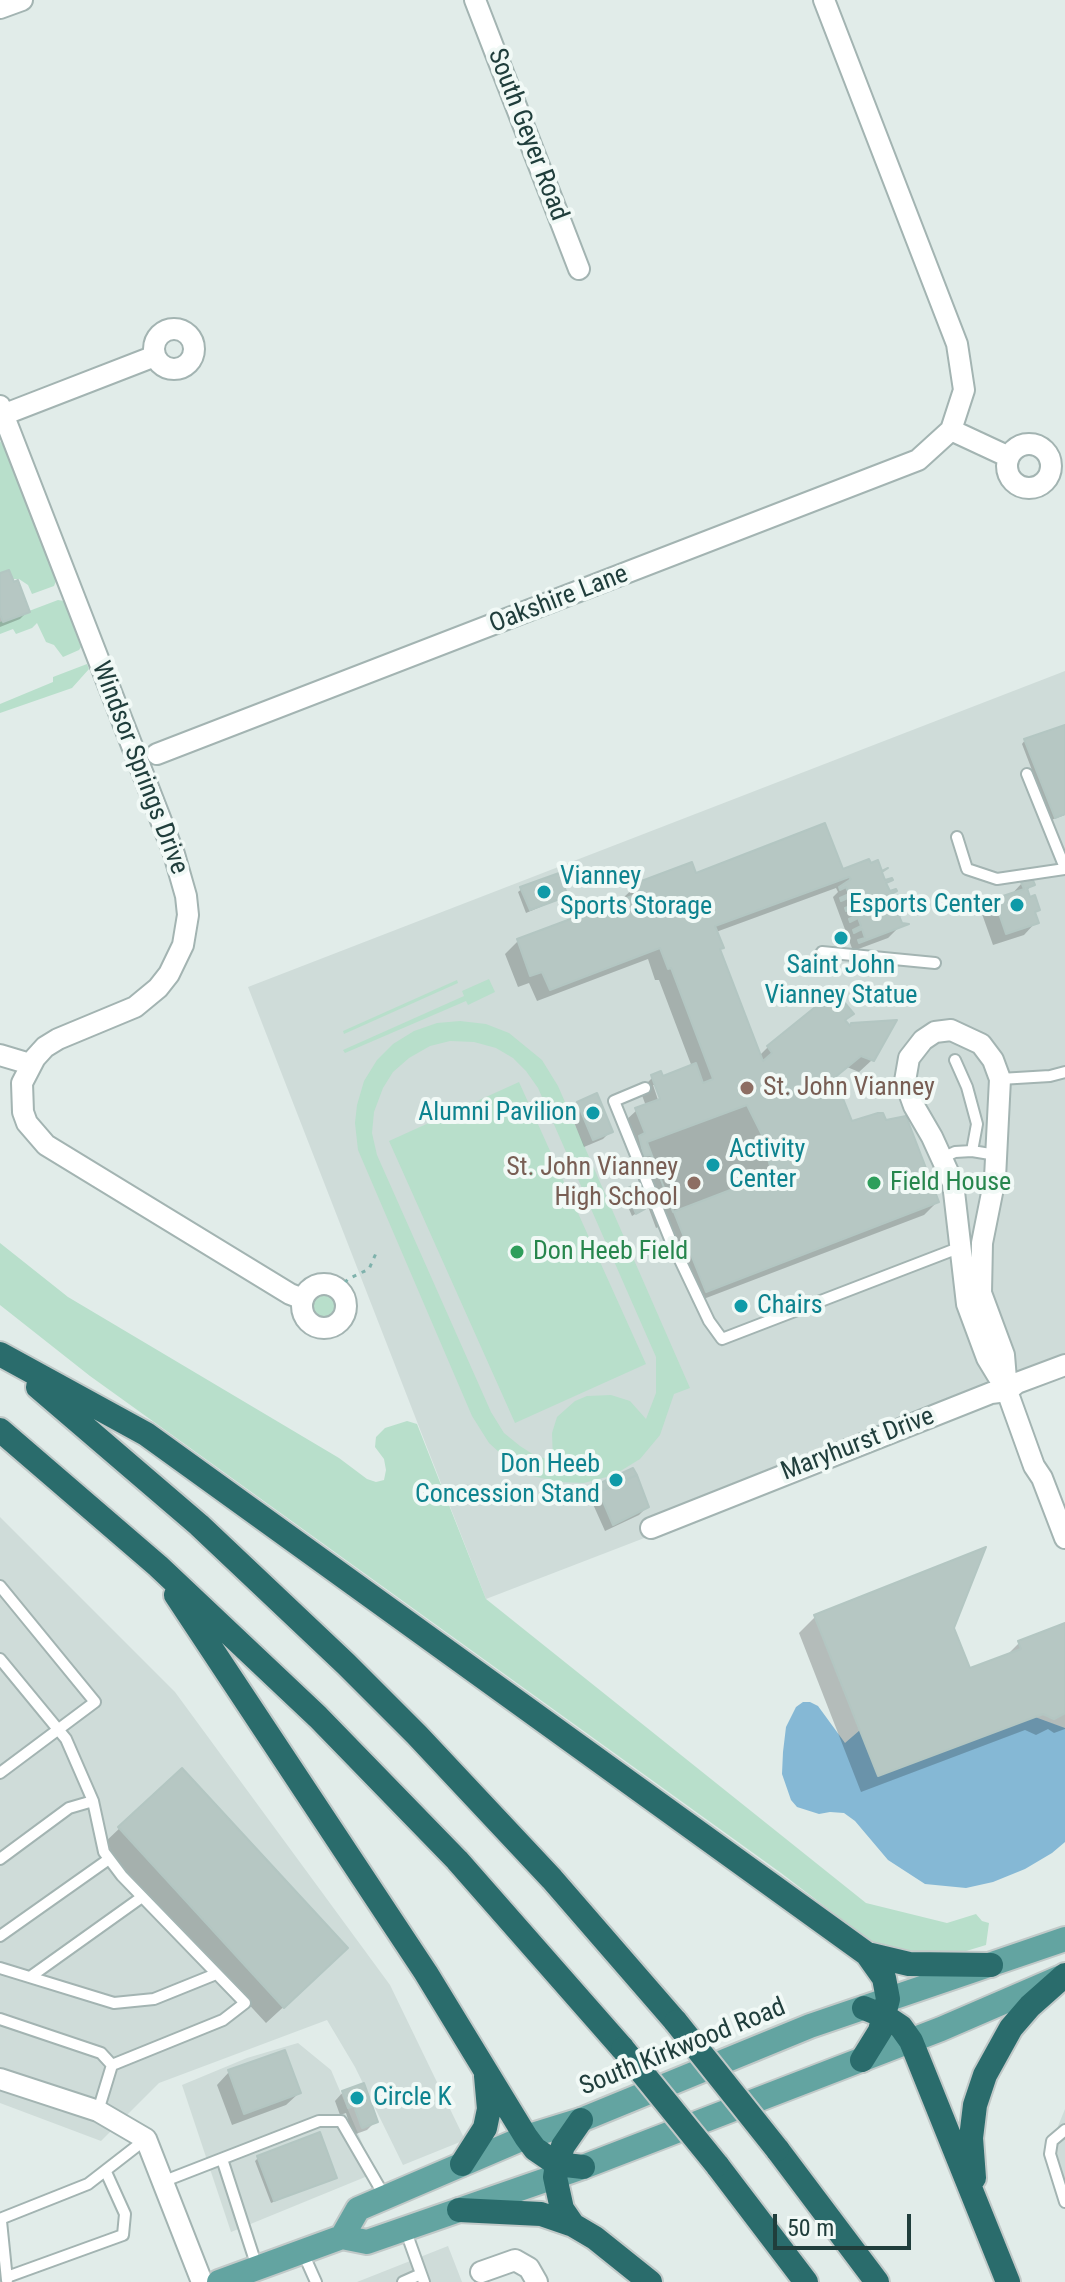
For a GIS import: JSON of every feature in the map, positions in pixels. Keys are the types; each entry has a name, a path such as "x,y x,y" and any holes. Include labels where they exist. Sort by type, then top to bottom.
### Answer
{"highway":[{"path":"0,1354 146,1434 867,1954 884,1978 879,2008 862,2060"},
{"path":"0,1354 199,1525 346,1664 541,1867 676,2022 877,2282"},
{"path":"0,1430 158,1566 244,1645 387,1787 524,1934 623,2049 806,2282"},
{"path":"158,1566 485,2066 526,2137 556,2171"},
{"path":"867,1954 909,1964 991,1965"},
{"path":"975,2200 971,2138 975,2105 985,2075 1011,2028 1065,1975"},
{"path":"879,2008 901,2027 911,2041 1008,2282"},
{"path":"462,2164 485,2128 489,2109 485,2066"},
{"path":"573,2225 562,2209 556,2171 563,2146 581,2120"},
{"path":"459,2210 541,2214 573,2225 595,2238 650,2282"}],"main road":[{"name":"South Kirkwood Road","path":"342,2237 358,2209 526,2137 581,2120 810,2026 879,2008 1065,1939"},
{"path":"219,2282 342,2237 367,2242 556,2171 583,2167 911,2041 1065,1975"}],"street":[{"path":"0,8 22,0"},
{"name":"South Geyer Road","path":"475,0 579,269"},
{"name":"Oakshire Lane","path":"157,754 918,460 951,430 964,390 957,344 824,0"},
{"path":"1,412 155,356"},
{"name":"Windsor Springs Drive","path":"1,412 174,854 188,915 177,960 158,988 121,1014 45,1047 30,1064"},
{"path":"951,430 1009,457"},
{"path":"1007,1391 1004,1355 981,1293 982,1243 995,1178 1000,1079 993,1060 981,1044 951,1030 935,1032 923,1040 909,1058 905,1081 914,1106 953,1183 967,1304 987,1358 1007,1391 1034,1466 1042,1478 1065,1538"},
{"path":"0,1055 30,1064 22,1083 22,1102 27,1123 46,1145 303,1299"},
{"path":"0,1103 22,1102"},
{"path":"321,1284 338,1290 345,1299 345,1314 341,1320 329,1328 309,1323 302,1311 307,1291 321,1284"},
{"name":"Maryhurst Drive","path":"651,1528 991,1393 1007,1391 1017,1383 1065,1365"},
{"path":"0,2079 98,2111 146,2139 202,2282"},
{"path":"480,2269 515,2260 529,2268 537,2282"}],"lane":[{"path":"957,837 967,869 997,879 1065,868 1027,774"},
{"path":"822,952 935,963"},
{"path":"955,1060 967,1087 977,1124 972,1151"},
{"path":"1000,1079 1065,1072"},
{"path":"645,1088 614,1101 670,1239 709,1321 722,1339 961,1247"},
{"path":"942,1158 955,1152 972,1151 996,1155"},
{"path":"0,1586 95,1702 0,1773"},
{"path":"0,1659 66,1739 93,1801 104,1852 142,1897 245,2003 223,2020 112,2065"},
{"path":"0,1859 69,1808 93,1801"},
{"path":"0,1936 109,1859"},
{"path":"30,1977 142,1897"},
{"path":"0,1968 114,2003 154,1999 216,1974"},
{"path":"0,2019 101,2053 112,2065"},
{"path":"98,2111 112,2065"},
{"path":"162,2182 319,2121 341,2121 385,2197"},
{"path":"1065,2130 1052,2141 1050,2154 1065,2202"},
{"path":"106,2172 125,2214 123,2235 7,2280 0,2220 88,2184 146,2139"},
{"path":"222,2159 257,2267"},
{"path":"403,2282 423,2278 405,2229"},
{"path":"302,2251 316,2282"}],"path":[{"path":"338,1290 348,1279 365,1272 377,1251"}],"shaded area":[{"name":"St. John Vianney High School","path":"1065,671 1065,1355 1038,1367 987,1406 486,1599 248,987"},
{"path":"0,1517 175,1692 390,1985 465,2140 403,2165 355,2067 327,2020 159,2083 101,2141 0,2103"},
{"path":"298,2043 331,2070 375,2173 231,2232 182,2085 247,2058"},
{"path":"1065,2109 1065,2185 1052,2141"},
{"path":"448,2246 462,2282 357,2282"}],"green space":[{"path":"0,441 6,449 56,581 54,586 32,594 28,585 19,579 12,579 9,570 0,573"},
{"path":"58,600 64,601 81,647 79,650 63,657 54,645 46,642 37,623 16,634 13,629 0,634 0,622"},
{"path":"87,664 89,669 72,688 0,713 0,704"},
{"path":"489,979 495,992 468,1005 466,1001 345,1053 343,1050 464,996 462,991"},
{"path":"457,980 458,983 344,1034 343,1031"},
{"path":"460,1021 486,1024 509,1033 542,1060 558,1086 690,1388 674,1394 660,1435 640,1459 614,1475 584,1483 557,1482 533,1476 511,1463 489,1443 472,1416 358,1150 357,1105 364,1081 377,1060 393,1044 414,1031 437,1023","holes":["450,1041 474,1042 496,1048 513,1058 538,1088 656,1357 656,1393 646,1419 630,1401 611,1395 587,1396 575,1401 557,1417 552,1433 553,1461 534,1455 520,1446 504,1433 491,1412 377,1155 372,1133 374,1112 393,1072 430,1046"]},
{"name":"Don Heeb Field","path":"519,1082 646,1364 515,1423 389,1141"},
{"path":"0,1243 68,1297 339,1458 367,1479 376,1482 384,1480 384,1459 375,1447 376,1437 385,1428 407,1421 417,1424 486,1599 866,1903 947,1923 976,1914 989,1923 986,1945 953,1955 884,1951 781,1873 90,1376 0,1305"},
{"path":"324,1291 334,1295 338,1305 334,1315 324,1319 314,1315 310,1305 314,1295"}],"water":[{"path":"803,1702 818,1706 845,1743 860,1730 878,1776 1035,1717 1065,1728 1065,1842 1025,1869 993,1882 966,1888 925,1884 888,1860 855,1821 844,1813 819,1814 797,1807 791,1800 782,1774 786,1727 796,1707"}],"building":[{"path":"9,570 14,582 18,580 30,612 3,622 0,614 0,573"},
{"path":"1065,725 1065,814 1055,818 1024,739"},
{"name":"St. John Vianney High School","path":"825,823 843,869 869,859 871,863 878,860 882,871 888,868 882,872 885,880 893,880 886,883 890,891 896,889 891,894 894,901 900,899 901,902 895,905 898,913 904,910 905,913 899,916 902,923 909,924 859,943 858,940 865,938 862,929 854,933 853,930 861,926 858,918 850,922 849,919 857,915 854,907 846,911 845,908 853,905 850,897 841,901 840,898 849,894 846,887 840,890 839,887 851,879 849,877 715,926 724,948 720,949 763,1061 772,1053 767,1046 835,991 854,1014 845,1020 850,1026 851,1023 897,1020 874,1061 861,1056 817,1092 819,1099 842,1087 845,1094 842,1096 852,1121 878,1113 883,1113 886,1120 906,1116 939,1202 706,1292 651,1155 644,1156 639,1136 645,1133 635,1108 660,1099 651,1075 661,1071 663,1076 696,1063 703,1083 713,1079 671,968 668,969 660,948 550,990 542,972 530,976 517,939 640,893 636,883 692,862 696,873"},
{"name":"Vianney Sports Storage","path":"559,873 568,896 530,910 520,887"},
{"name":"Esports Center","path":"1032,878 1035,885 1027,888 1030,897 1035,895 1040,910 1035,912 1039,923 1006,934 994,899 1024,889 1021,882"},
{"name":"Alumni Pavilion","path":"597,1093 613,1132 593,1140 577,1102"},
{"name":"Activity Center","path":"747,1105 762,1135 772,1174 673,1212 647,1142"},
{"path":"634,1185 645,1209 636,1214 626,1189"},
{"name":"Don Heeb Concession Stand","path":"633,1468 637,1475 599,1492 596,1485"},
{"path":"637,1475 649,1507 613,1525 599,1492"},
{"path":"986,1547 954,1628 970,1668 1021,1649 1018,1641 1065,1623 1065,1713 1054,1719 1043,1714 878,1776 814,1615"},
{"path":"182,1768 348,1948 284,2008 118,1827"},
{"name":"Circle K","path":"285,2050 301,2093 244,2114 228,2070"},
{"name":"Circle K","path":"364,2083 378,2122 362,2128 354,2106 348,2108 342,2091"},
{"name":"Circle K","path":"320,2132 337,2178 274,2201 257,2156"}],"place":[{"name":"Vianney Sports Storage","path":"544,892"},
{"name":"Esports Center","path":"1017,905"},
{"name":"Saint John Vianney Statue","path":"841,938"},
{"name":"St. John Vianney","path":"747,1088"},
{"name":"Alumni Pavilion","path":"593,1113"},
{"name":"Activity Center","path":"713,1165"},
{"name":"St. John Vianney High School","path":"694,1183"},
{"name":"Field House","path":"874,1183"},
{"name":"Don Heeb Field","path":"517,1252"},
{"name":"Chairs","path":"741,1306"},
{"name":"Don Heeb Concession Stand","path":"616,1480"},
{"name":"Circle K","path":"357,2098"}]}
